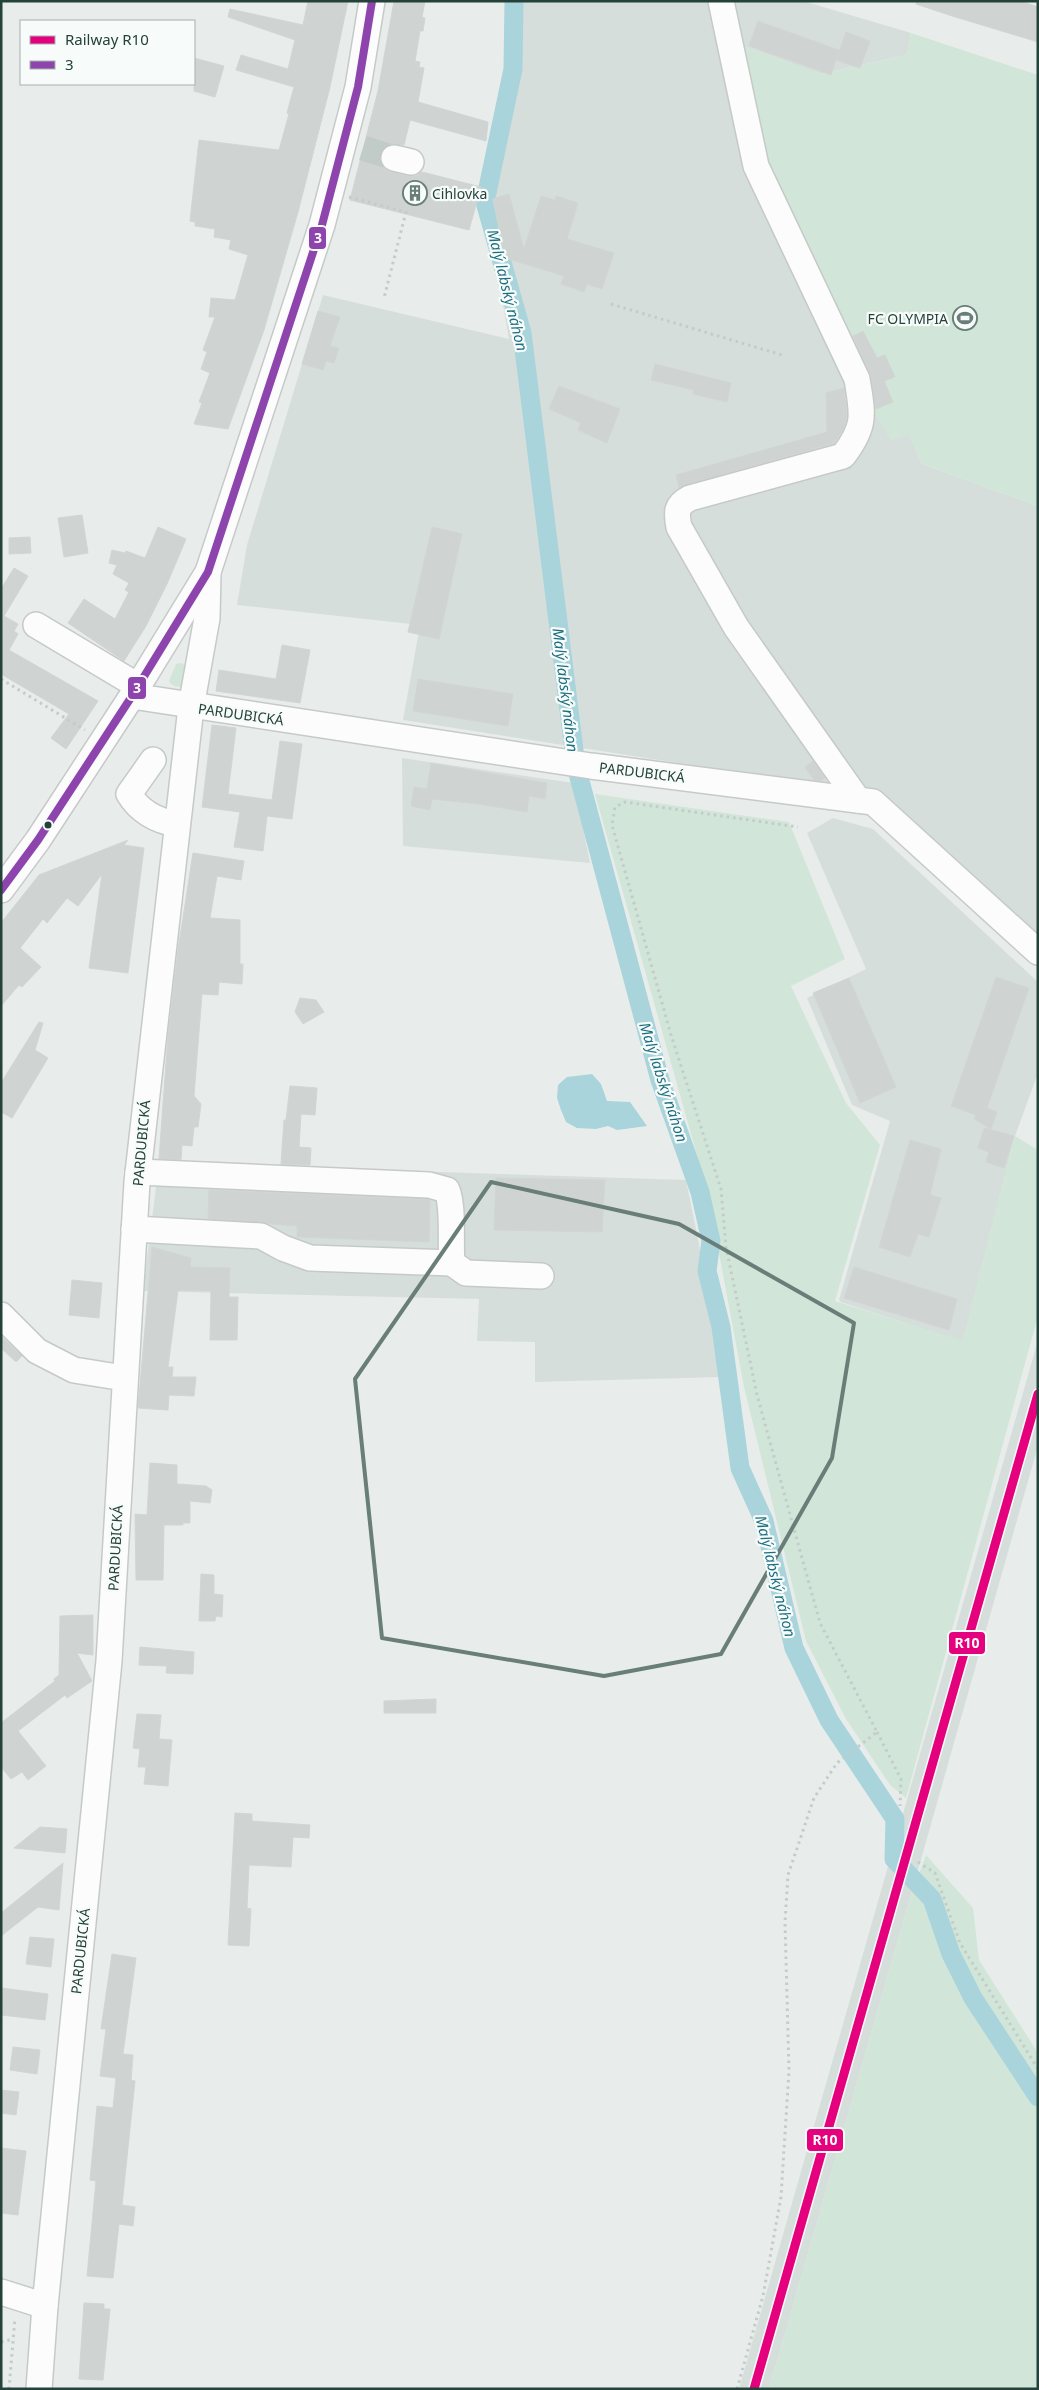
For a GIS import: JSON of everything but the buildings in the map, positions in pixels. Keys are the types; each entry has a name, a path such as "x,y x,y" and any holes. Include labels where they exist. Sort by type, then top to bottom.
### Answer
{"street":[{"path":"1,890 38,840 135,691 208,572 322,225 353,146 358,87 372,1"},
{"path":"721,1 756,166 857,379 862,410 858,437 843,456 690,498 680,503 676,514 679,527 736,627 858,800"},
{"name":"PARDUBICKÁ","path":"39,2389 45,2306 109,1661 124,1378 138,1172 191,707 206,618 208,572"},
{"path":"36,625 135,691"},
{"name":"PARDUBICKÁ","path":"135,691 191,707 591,766 873,802 1038,952"},
{"path":"153,760 129,794 135,804 161,822 177,824"},
{"path":"138,1172 429,1185 447,1190 451,1200 450,1242 452,1264"},
{"path":"134,1229 262,1236 283,1248 310,1258 452,1264 466,1273 541,1276"},
{"path":"1,1316 37,1351 74,1370 124,1378"},
{"path":"9,2294 45,2306"}],"path":[{"path":"346,196 406,212 384,298"},
{"path":"611,304 782,355"},
{"path":"1,679 85,730"},
{"path":"798,827 625,802 615,807 612,825 670,1035 721,1189 726,1247 755,1386 820,1623 901,1779 900,1806"},
{"path":"737,2389 764,2296 781,2197 789,2072 785,1922 788,1875 814,1798 837,1763 877,1732"},
{"path":"918,1862 935,1873 960,1943 1038,2069"},
{"path":"9,2294 13,2340 9,2389"},
{"path":"1,2342 13,2340"}],"highlighted area":[{"path":"491,1182 679,1224 854,1323 832,1458 721,1654 604,1676 382,1638 355,1379"}],"shaded area":[{"path":"517,1 803,1 911,33 907,55 821,74 745,47 922,464 1038,506 1038,936 883,795 403,720 420,625 237,605 247,545 323,295 509,339 485,202 500,138"},
{"path":"402,758 574,783 590,863 403,846"},
{"path":"833,818 873,829 1038,982 1038,1073 1015,1136 963,1342 839,1300 890,1121 852,1105 807,998 866,969 807,833"},
{"path":"159,1163 686,1180 708,1289 722,1377 535,1382 535,1342 477,1341 479,1299 143,1291"},
{"path":"1038,1340 1038,1446 911,1895 769,2389 739,2389"}],"green space":[{"path":"911,33 1038,75 1038,506 922,464 909,434 891,440 872,410 765,154 745,47 822,74 907,55"},
{"path":"181,663 187,666 182,687 173,685 169,681 176,664"},
{"path":"595,794 789,822 845,959 791,986 846,1103 880,1145 835,1301 963,1341 1015,1136 1038,1150 1038,1316 906,1798 890,1785 846,1719 806,1641 744,1387 708,1194"},
{"path":"926,1855 973,1908 979,1960 1038,2053 1038,2389 769,2389 911,1895"}],"water":[{"path":"592,1074 601,1084 607,1101 630,1102 647,1126 617,1130 608,1126 596,1129 577,1128 566,1122 557,1098 558,1085 567,1077"}],"waterway":[{"name":"Malý labský náhon","path":"514,1 513,69 485,202 522,333 576,766 660,1080 700,1192 711,1241 707,1271 721,1327 740,1468 764,1521 794,1648 829,1720 895,1819 894,1859 932,1899 951,1954 973,1998 1038,2097"}],"tunnel":[{"path":"363,148 394,158"}],"rail line":[{"name":"R10","path":"754,2389 1038,1394"}],"transit line":[{"name":"3","path":"1,890 38,840 132,696 208,572 322,225 358,87 372,1"}],"place":[{"name":"Cihlovka","path":"415,193"},
{"name":"FC OLYMPIA","path":"965,318"}]}
